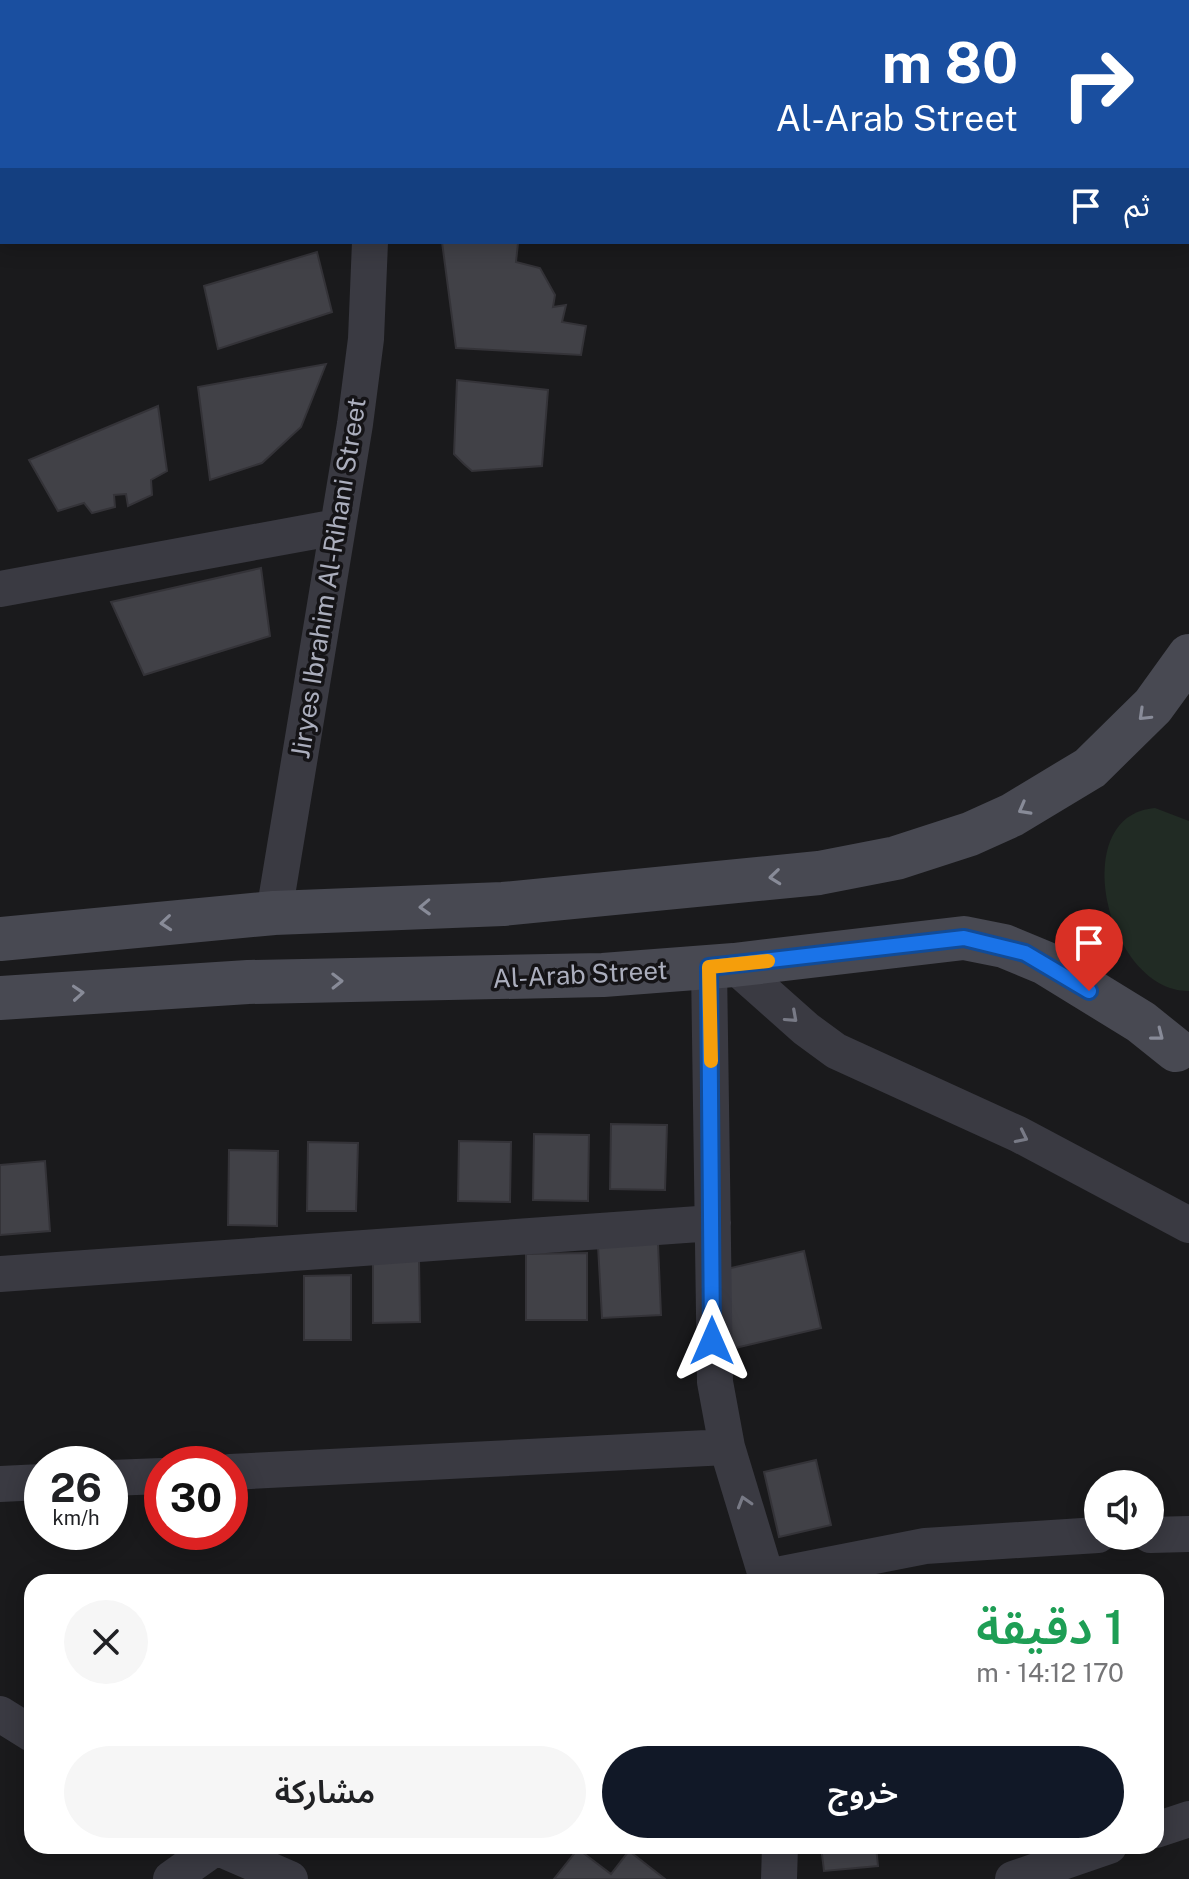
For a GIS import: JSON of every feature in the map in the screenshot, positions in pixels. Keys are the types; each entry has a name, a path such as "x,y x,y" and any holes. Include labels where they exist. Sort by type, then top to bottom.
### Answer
{"main road":[{"path":"0,939 274,913 503,904 857,867 970,834 1052,793 1090,768 1153,706 1189,656"},
{"name":"Al-Arab Street","path":"0,998 248,982 522,978 722,966 943,938 984,941 1045,963 1141,1022 1176,1050"}],"street":[{"name":"Jiryes Ibrahim Al-Rihani Street","path":"274,913 366,339 370,244"},
{"path":"0,589 337,527"},
{"path":"722,966 712,1341 719,1410 727,1447 765,1574"},
{"path":"722,966 836,1051 1018,1134 1189,1225"},
{"path":"0,1274 713,1223"},
{"path":"248,1471 727,1447"},
{"path":"0,1484 24,1483"},
{"path":"1164,1535 1189,1534"},
{"path":"795,1574 925,1546 1084,1536"},
{"path":"0,1714 24,1729"},
{"path":"1164,1827 1189,1819"},
{"path":"171,1879 204,1854"},
{"path":"233,1854 290,1879"},
{"path":"779,1879 780,1854"},
{"path":"1013,1879 1086,1854"}],"shaded area":[{"path":"1155,808 1189,821 1189,991 1160,984 1136,964 1118,935 1108,902 1105,869 1111,840 1127,818"}],"building":[{"path":"442,244 518,244 516,262 540,268 555,295 553,307 566,305 562,322 586,326 581,355 456,348"},
{"path":"317,252 332,312 218,349 204,286"},
{"path":"326,364 301,427 262,463 210,480 198,387"},
{"path":"457,380 548,390 542,466 472,471 454,454"},
{"path":"158,406 167,471 151,480 152,495 128,506 126,494 114,495 115,507 92,513 84,503 58,511 29,460"},
{"path":"261,568 270,636 144,675 111,602"},
{"path":"611,1124 667,1125 665,1190 610,1189"},
{"path":"534,1134 589,1135 588,1201 533,1200"},
{"path":"459,1141 511,1142 510,1202 458,1201"},
{"path":"308,1142 358,1143 356,1211 307,1211"},
{"path":"229,1150 278,1151 277,1226 228,1225"},
{"path":"45,1161 50,1231 0,1235 0,1165"},
{"path":"658,1243 661,1315 602,1318 598,1246"},
{"path":"804,1251 821,1328 731,1349 714,1272"},
{"path":"587,1253 587,1320 526,1320 526,1254"},
{"path":"373,1259 419,1259 420,1322 373,1323"},
{"path":"351,1275 351,1340 304,1340 304,1276"},
{"path":"816,1460 831,1525 779,1537 764,1472"},
{"path":"574,1854 585,1854 611,1874 627,1854 633,1854 665,1879 554,1879"},
{"path":"822,1854 877,1854 878,1866 824,1871"}],"slow traffic":[{"path":"711,1061 709,967 768,961"}],"route":[{"path":"712,1341 709,967 964,938 1025,953 1089,991"}]}
